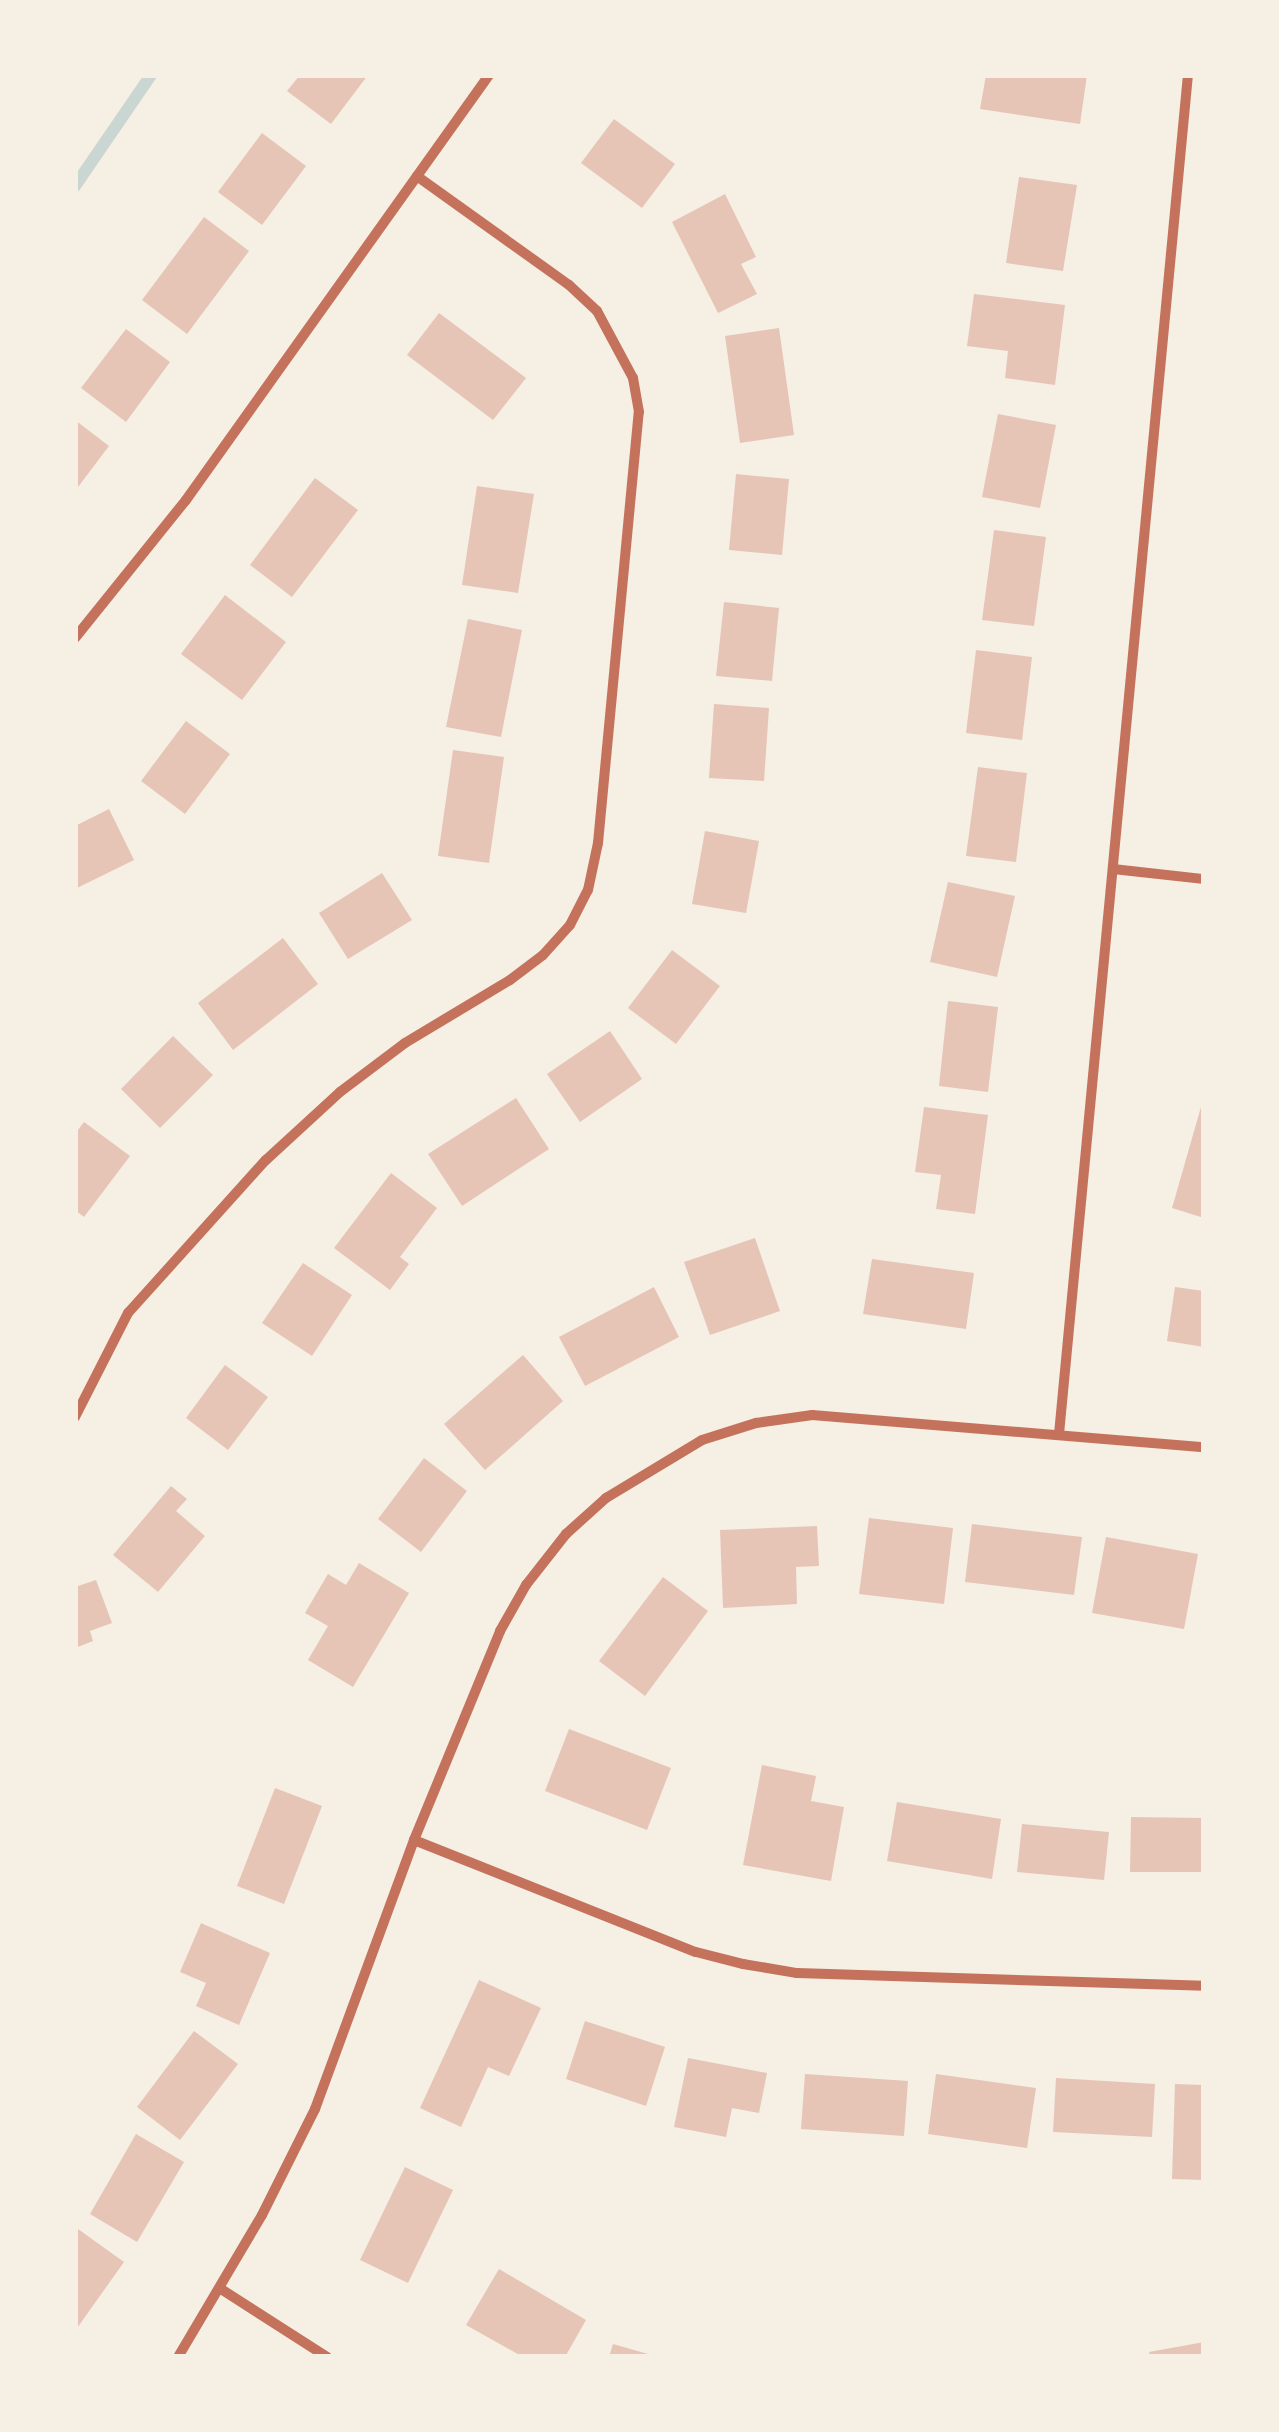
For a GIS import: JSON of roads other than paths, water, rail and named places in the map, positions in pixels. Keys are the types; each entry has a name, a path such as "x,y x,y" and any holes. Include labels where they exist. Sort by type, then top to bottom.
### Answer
{"street":[{"path":"75,638 186,500 489,75"},
{"path":"1059,1434 1188,75"},
{"path":"75,1416 128,1312 266,1160 340,1092 405,1043 510,980 543,954 570,925 588,890 598,843 638,412 632,378 597,311 569,285 417,176"},
{"path":"1113,870 1204,879"},
{"path":"178,2357 221,2289 315,2109 414,1840 500,1632 526,1586 566,1534 606,1498 652,1466 702,1440 756,1424 812,1416 1204,1448"},
{"path":"414,1840 696,1952 743,1964 797,1973 1204,1986"},
{"path":"221,2289 327,2357"}],"waterway":[{"path":"75,186 151,75"}]}
